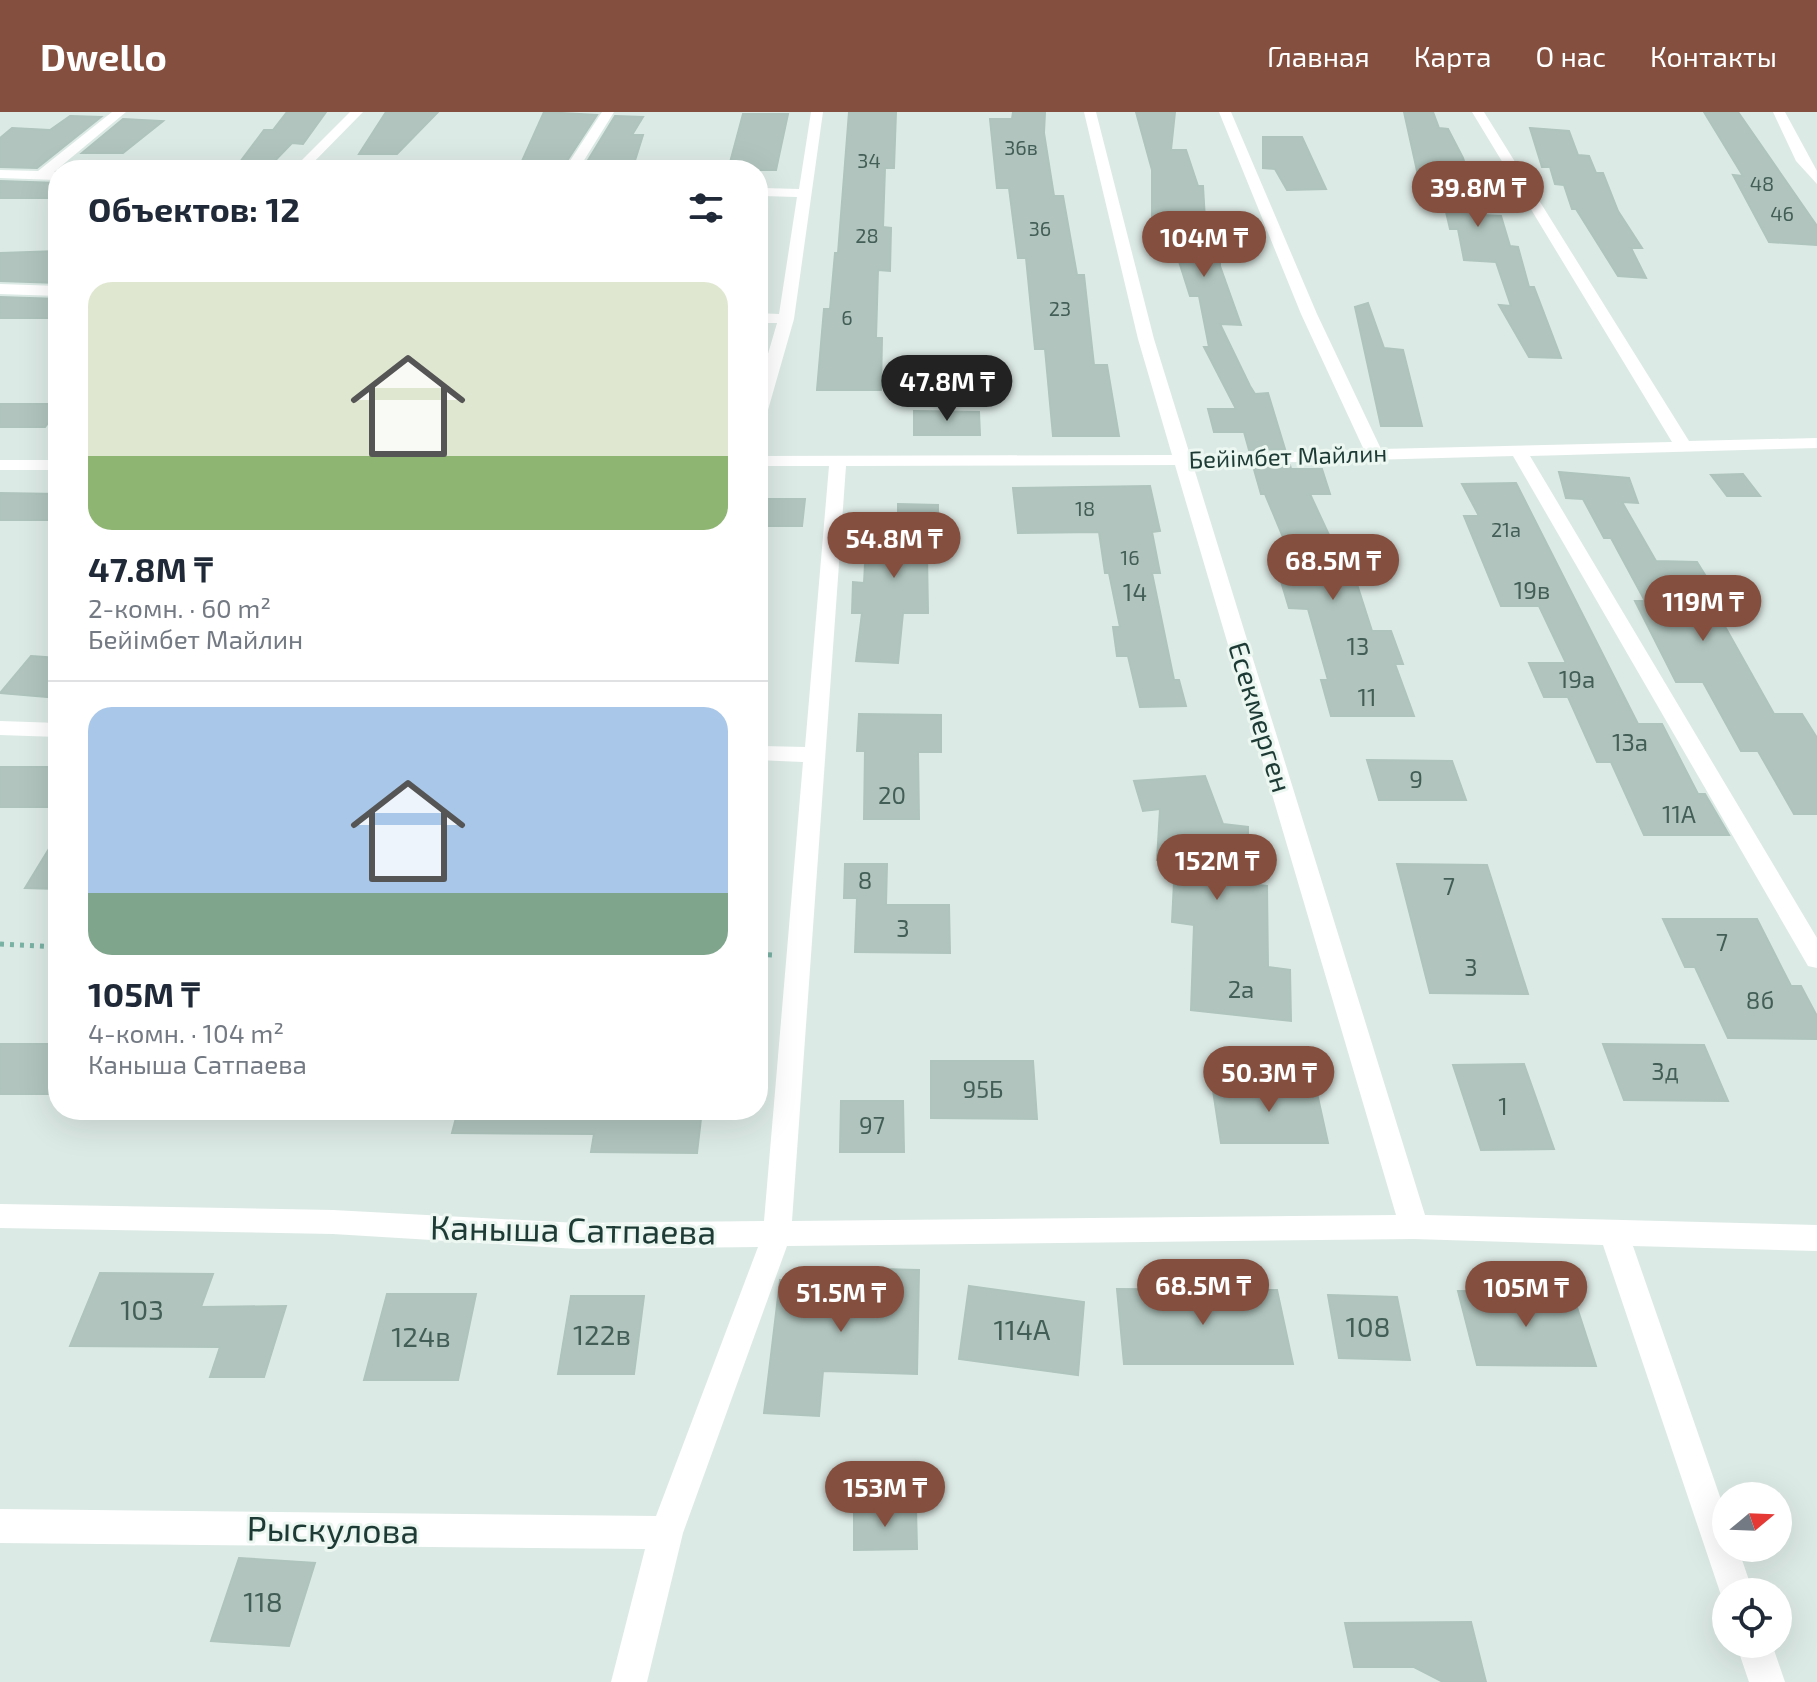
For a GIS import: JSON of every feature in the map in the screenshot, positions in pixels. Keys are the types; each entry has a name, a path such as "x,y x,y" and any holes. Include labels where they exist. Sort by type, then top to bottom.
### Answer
{"street":[{"path":"61,160 120,112"},
{"path":"309,160 357,112"},
{"path":"577,160 608,112"},
{"path":"768,382 786,319 817,112"},
{"name":"Eсекмерген","path":"1090,112 1146,339 1414,1227"},
{"path":"1225,112 1309,314 1375,455"},
{"path":"1478,112 1684,447"},
{"path":"1779,112 1817,180"},
{"path":"42,175 48,170"},
{"path":"0,174 48,175"},
{"path":"768,192 803,193"},
{"path":"0,289 48,291"},
{"path":"768,318 786,319"},
{"name":"Бейімбет Майлин","path":"768,461 1182,460 1817,443"},
{"path":"1518,450 1817,959"},
{"path":"629,1682 666,1533 777,1234 838,461"},
{"path":"0,465 48,465"},
{"path":"0,728 48,730"},
{"path":"768,753 815,755"},
{"name":"Каныша Сатпаева","path":"0,1216 333,1222 578,1236 1414,1227 1817,1238"},
{"path":"1614,1234 1731,1578"},
{"name":"Рыскулова","path":"0,1526 666,1533"},
{"path":"1759,1658 1767,1682"}],"path":[{"path":"0,944 48,946"}],"building":[{"path":"287,112 326,112 303,144 292,143 276,160 242,160 264,130 273,130"},
{"path":"386,112 438,112 397,154 359,154"},
{"path":"544,112 597,115 568,160 522,160"},
{"path":"849,112 896,112 894,168 885,168 883,227 891,228 890,271 878,270 876,338 882,338 881,390 817,390 824,309 830,309 835,253 838,253"},
{"path":"1013,112 1045,112 1044,133 1054,196 1063,196 1077,275 1084,275 1094,365 1107,365 1119,436 1053,436 1045,349 1035,349 1026,258 1018,258 1009,188 997,188 990,119 1012,119"},
{"path":"1136,112 1175,112 1171,150 1186,150 1198,186 1203,186 1206,237 1220,238 1220,266 1241,325 1220,324 1255,394 1268,393 1285,449 1249,450 1244,432 1214,432 1208,409 1236,409 1204,347 1209,347 1199,296 1190,296 1176,252 1164,251 1166,229 1152,228 1152,170"},
{"path":"1404,112 1433,112 1439,128 1448,129 1463,158 1480,215 1501,216 1510,246 1518,247 1529,287 1534,287 1561,358 1529,357 1499,305 1511,306 1496,262 1464,260 1458,229 1450,229 1443,199 1423,198"},
{"path":"1704,112 1738,112 1817,226 1817,245 1769,242 1733,175 1743,176"},
{"path":"743,114 788,114 776,170 768,170 768,160 731,160"},
{"path":"70,116 101,117 37,168 0,167 0,138 12,128 50,130"},
{"path":"615,116 643,117 632,135 643,135 635,160 588,160"},
{"path":"123,119 163,121 123,153 82,153"},
{"path":"1530,128 1569,131 1578,155 1589,156 1596,173 1603,173 1618,211 1642,248 1631,248 1646,278 1618,276 1576,209 1572,209 1564,185 1555,184 1550,167 1542,167"},
{"path":"1263,137 1302,137 1326,189 1287,190 1275,169 1263,168"},
{"path":"0,181 48,183 48,198 0,198"},
{"path":"48,251 48,283 0,281 0,253"},
{"path":"0,297 48,299 48,318 0,318"},
{"path":"1368,303 1384,348 1403,350 1422,426 1381,426 1355,307"},
{"path":"0,404 48,404 48,423 45,427 0,427"},
{"path":"914,411 979,412 980,435 914,435"},
{"path":"1290,465 1291,469 1322,469 1330,494 1310,494 1349,578 1355,578 1372,631 1391,631 1403,664 1395,664 1414,716 1331,716 1321,680 1328,680 1308,609 1289,608 1280,578 1300,578 1265,494 1261,494 1253,466"},
{"path":"1559,472 1629,478 1638,503 1622,502 1656,561 1697,562 1715,591 1705,591 1774,714 1802,714 1817,738 1817,814 1794,814 1758,751 1741,751 1703,682 1676,682 1635,601 1645,601 1611,538 1604,538 1583,499 1566,498"},
{"path":"1743,474 1760,496 1727,496 1711,475"},
{"path":"1516,483 1638,724 1662,724 1698,794 1705,794 1729,835 1644,835 1611,762 1597,762 1568,697 1544,697 1529,663 1566,663 1539,606 1501,606 1464,516 1479,516 1462,484"},
{"path":"1150,486 1160,531 1152,532 1160,573 1152,573 1174,680 1179,680 1186,706 1140,707 1128,656 1117,656 1113,627 1120,627 1109,573 1105,573 1099,532 1018,533 1013,488"},
{"path":"0,493 48,494 48,520 0,520"},
{"path":"768,499 805,499 802,526 768,526"},
{"path":"898,504 938,505 938,554 927,554 928,613 903,613 898,663 856,661 862,613 852,613 853,582 864,583 867,525 898,525"},
{"path":"31,656 48,657 48,697 0,693"},
{"path":"859,714 941,715 941,752 918,752 919,819 864,819 865,751 857,751"},
{"path":"1367,760 1452,761 1466,800 1379,800"},
{"path":"0,767 48,767 48,807 0,807"},
{"path":"1205,776 1223,824 1248,827 1248,884 1267,886 1268,967 1290,970 1291,1021 1191,1010 1194,925 1172,922 1175,862 1157,860 1160,809 1143,811 1134,781"},
{"path":"48,850 48,889 25,888"},
{"path":"845,864 887,864 886,905 949,905 950,953 855,952 857,898 844,898"},
{"path":"1397,864 1487,865 1528,994 1430,993"},
{"path":"1663,919 1757,919 1791,986 1801,986 1817,1016 1817,1039 1728,1038 1695,967 1685,967"},
{"path":"0,1044 48,1044 48,1094 0,1094"},
{"path":"1603,1044 1704,1045 1728,1101 1624,1100"},
{"path":"931,1061 1033,1061 1037,1119 931,1118"},
{"path":"1524,1064 1554,1149 1481,1150 1453,1065"},
{"path":"1212,1084 1315,1084 1328,1143 1221,1143"},
{"path":"841,1101 903,1101 904,1152 840,1152"},
{"path":"455,1120 701,1120 697,1153 591,1152 594,1134 452,1133"},
{"path":"840,1268 919,1270 917,1374 823,1371 819,1416 764,1413 780,1280 839,1283"},
{"path":"100,1273 213,1274 201,1307 286,1306 264,1377 210,1377 220,1347 70,1346"},
{"path":"969,1286 1084,1302 1078,1375 959,1359"},
{"path":"1117,1289 1277,1290 1293,1364 1124,1364"},
{"path":"1458,1291 1572,1292 1596,1366 1477,1365"},
{"path":"387,1294 476,1294 458,1380 364,1380"},
{"path":"1328,1295 1397,1297 1410,1360 1339,1358"},
{"path":"571,1296 644,1296 634,1374 558,1374"},
{"path":"916,1508 917,1549 854,1550 854,1509"},
{"path":"239,1558 315,1563 289,1646 211,1641"},
{"path":"1471,1622 1486,1682 1443,1682 1414,1667 1354,1667 1345,1623"}]}
